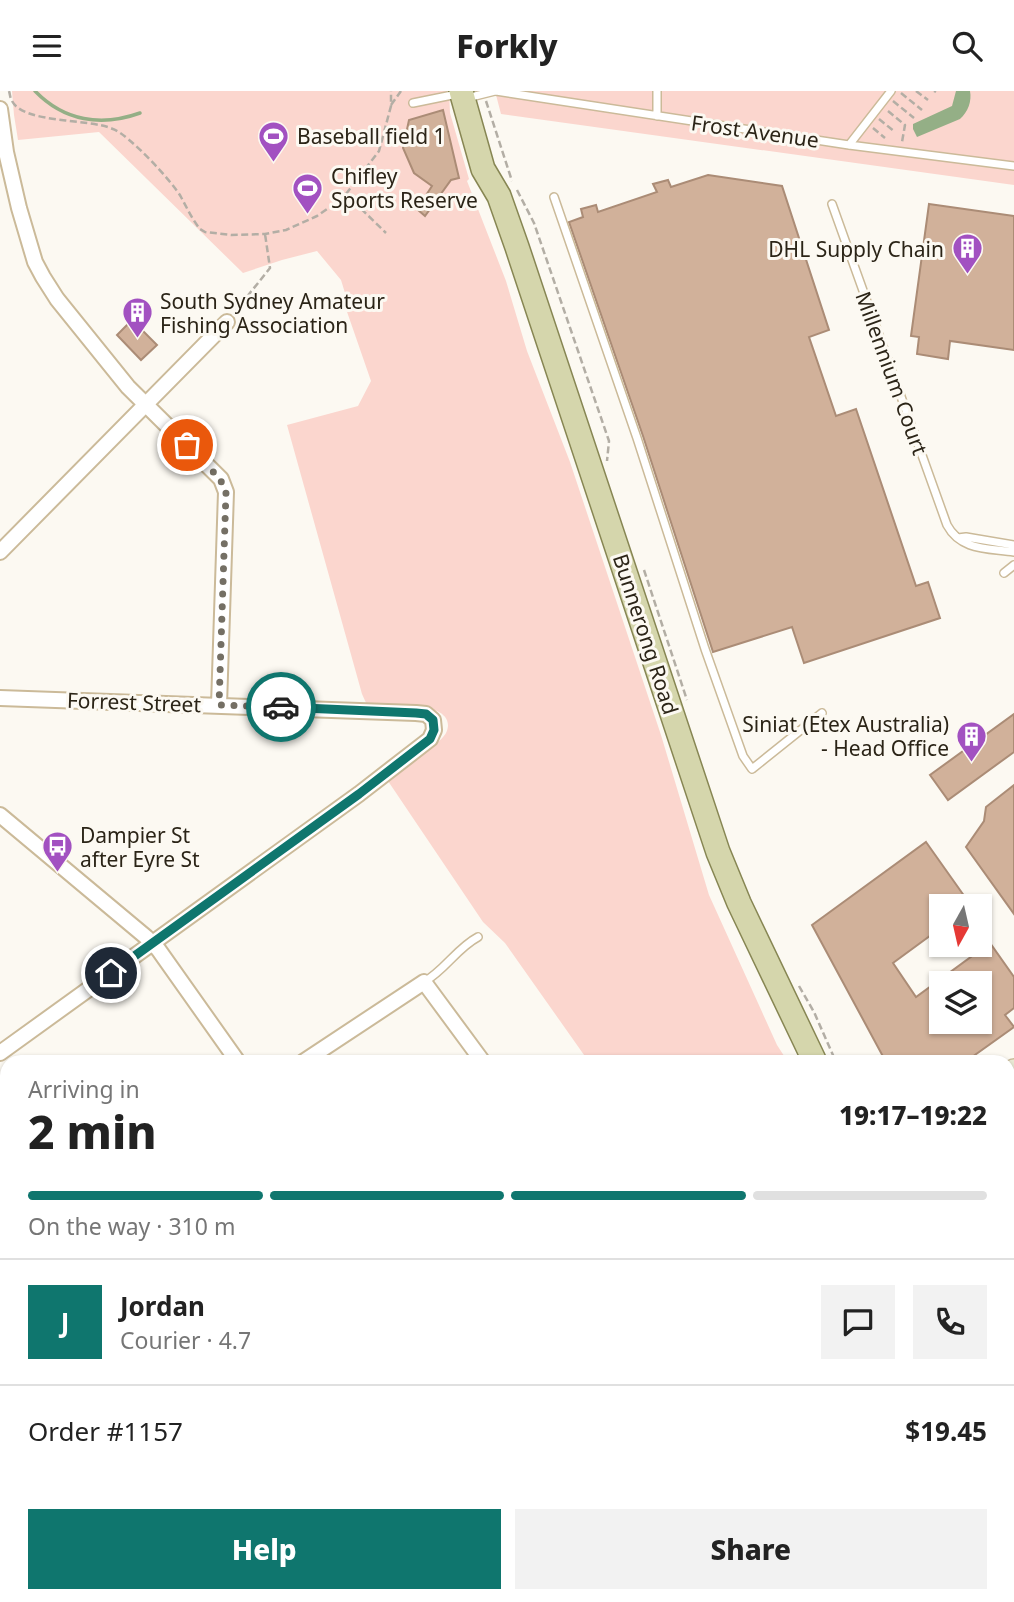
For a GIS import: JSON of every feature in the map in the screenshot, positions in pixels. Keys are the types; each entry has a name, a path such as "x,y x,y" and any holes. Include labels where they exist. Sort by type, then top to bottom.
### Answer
{"main road":[{"name":"Bunnerong Road","path":"475,94 496,164 499,196 718,852 739,903 812,1055"}],"street":[{"path":"0,109 11,174 35,262 57,299 128,387 220,479 226,492 219,705"},
{"path":"0,552 227,321"},
{"name":"Forrest Street","path":"0,698 416,713 426,714 433,720 434,730 430,739 359,794 152,944"},
{"path":"0,815 146,937 233,1055"},
{"path":"0,1053 152,944"},
{"path":"314,1055 424,982 477,1055"}],"lane":[{"path":"657,91 657,116"},
{"path":"849,145 891,91"},
{"path":"413,103 475,94"},
{"name":"Frost Avenue","path":"475,94 657,116 1014,166"},
{"path":"554,197 743,756 752,769 822,713"},
{"name":"Millennium Court","path":"832,204 947,525 958,538"},
{"path":"958,538 1014,545"},
{"path":"958,538 966,545 1014,552"},
{"path":"1004,573 1014,565"},
{"path":"424,982 467,943 478,937"}],"path":[{"path":"9,91 12,102 24,113 105,125 118,130 171,182 196,224 205,232 230,236 265,235 286,230 317,216 346,194 379,151 391,105 391,91"},
{"path":"391,105 401,91"},
{"path":"916,91 928,100"},
{"path":"901,93 922,110"},
{"path":"475,94 512,181 534,223 608,441 607,461"},
{"path":"893,101 914,118"},
{"path":"885,109 905,125 902,145"},
{"path":"879,119 895,132"},
{"path":"870,127 885,138"},
{"path":"346,194 386,233"},
{"path":"227,321 270,268 265,235"},
{"path":"642,564 689,705"},
{"path":"798,983 833,1055"}],"shaded area":[{"path":"12,91 449,91 450,113 469,179 467,181 506,281 527,351 570,462 661,735 709,895 783,1055 584,1055 505,943 483,922 388,781 442,738 448,723 443,715 431,709 367,705 287,425 358,406 371,381 345,306 341,280 317,251 243,273 99,132 18,140"},
{"path":"495,91 1014,91 1014,185 501,114"},
{"path":"956,91 970,91 970,102 963,116 917,137 913,124 952,106"}],"building":[{"path":"443,110 459,178 451,180 425,216 417,209 432,186 414,173 403,148 409,120"},
{"path":"708,175 782,186 829,330 809,337 836,416 856,409 916,586 928,582 940,618 804,663 792,627 713,652 643,436 569,222 583,217 581,209 596,205 598,212 657,192 653,184 668,180 671,187"},
{"name":"DHL Supply Chain","path":"929,204 1014,216 1014,350 950,341 948,359 917,354 919,337 911,336"},
{"name":"South Sydney Amateur Fishing Association","path":"132,320 157,345 141,360 117,335"},
{"name":"Siniat (Etex Australia) - Head Office","path":"1014,714 1014,752 948,800 930,775"},
{"path":"1014,785 1014,914 966,847 984,821 986,807"},
{"path":"926,842 963,894 929,894 929,937 893,963 916,997 929,988 929,1034 992,1034 992,971 952,971 971,957 992,957 992,946 1014,977 1014,1008 1005,1015 1014,1027 975,1055 882,1055 812,925"}],"waterway":[{"path":"35,91 58,109 84,119 111,120 140,113"}],"way so far":[{"path":"187,445 220,479 226,492 219,705 281,707"}],"place":[{"name":"Baseball field 1","path":"274,163"},
{"name":"Chifley Sports Reserve","path":"308,215"},
{"name":"DHL Supply Chain","path":"967,276"},
{"name":"South Sydney Amateur Fishing Association","path":"137,340"},
{"name":"Siniat (Etex Australia) - Head Office","path":"972,763"},
{"name":"Dampier St after Eyre St","path":"57,874"}],"route":[{"path":"111,973 359,794 430,739 434,730 433,720 426,714 281,707"}]}
